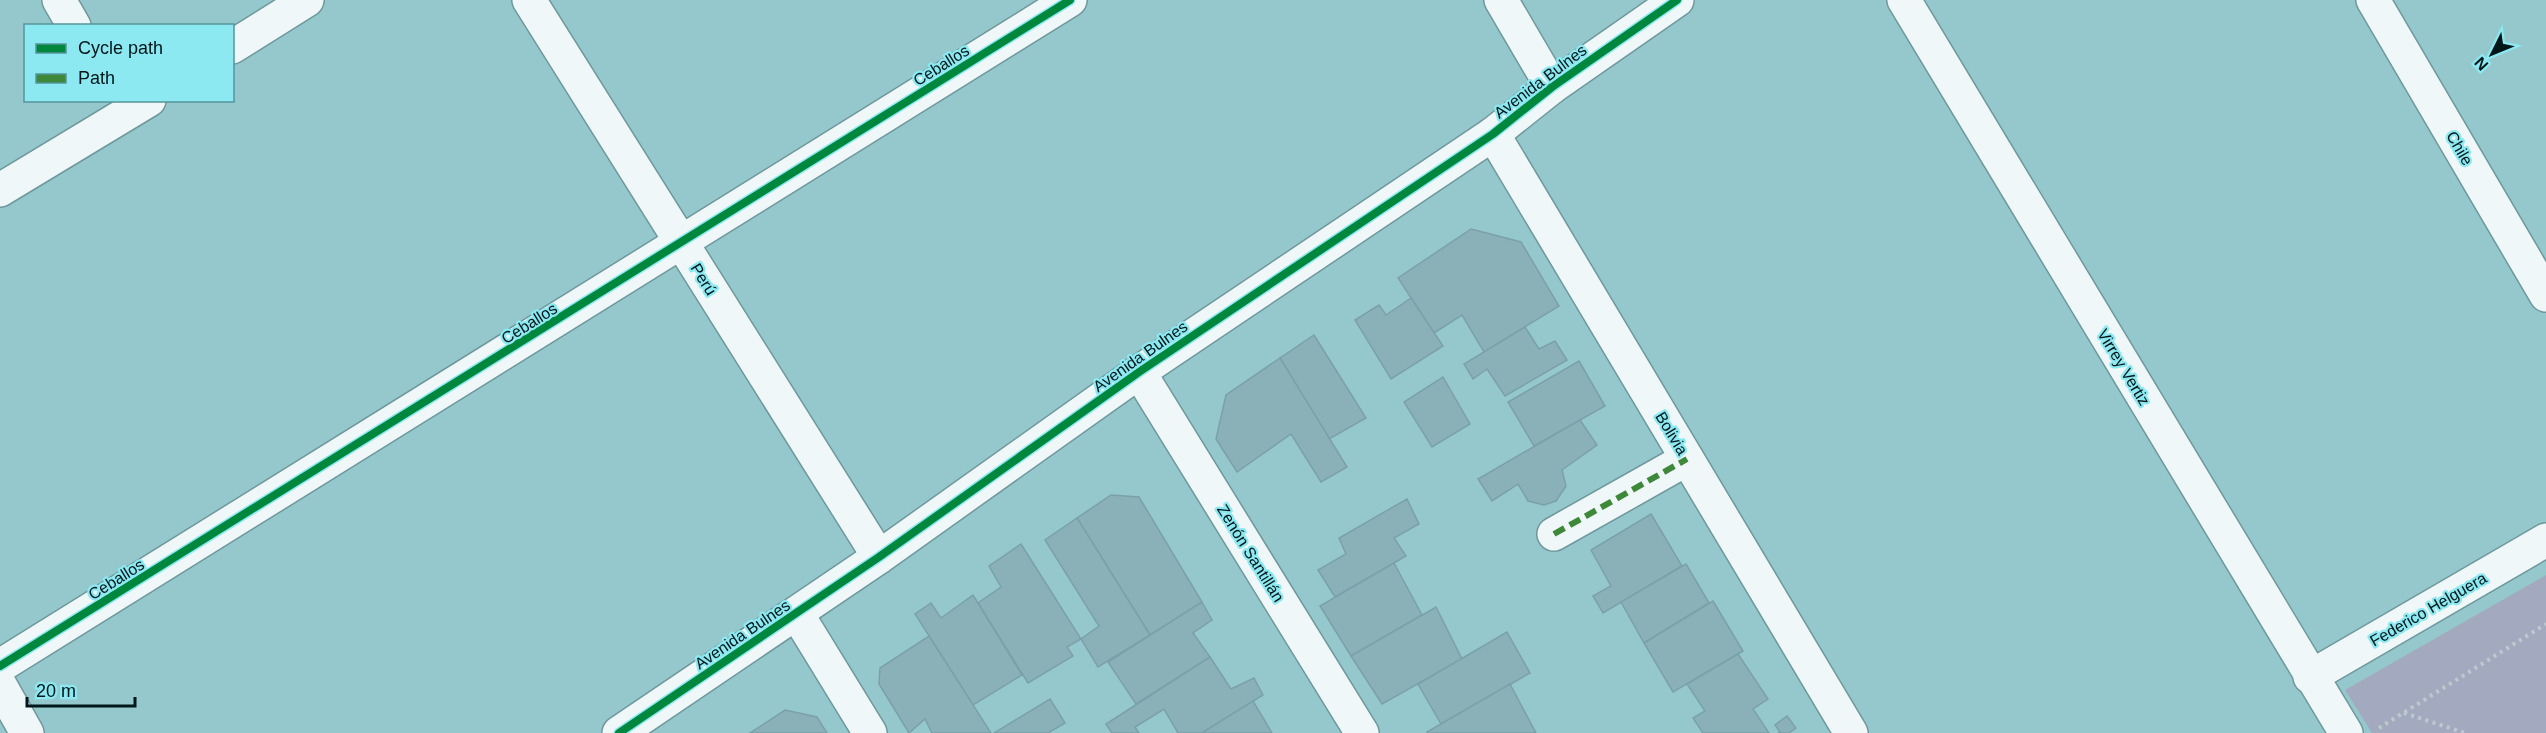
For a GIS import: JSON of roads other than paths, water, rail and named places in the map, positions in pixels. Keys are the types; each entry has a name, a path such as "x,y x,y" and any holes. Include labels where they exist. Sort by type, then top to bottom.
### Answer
{"street":[{"path":"59,0 73,24"},
{"path":"234,46 307,0"},
{"name":"Perú","path":"529,0 879,557"},
{"name":"Ceballos","path":"0,666 682,244 1070,0"},
{"path":"1501,0 1552,87"},
{"name":"Avenida Bulnes","path":"619,733 797,614 1139,372 1493,134 1552,87 1677,0"},
{"name":"Virrey Vertiz","path":"1904,0 2310,677 2346,733"},
{"name":"Chile","path":"2373,0 2546,295"},
{"path":"0,190 132,105"},
{"name":"Bolivia","path":"1493,134 1851,733"},
{"name":"Zenón Santillán","path":"1139,372 1362,733"},
{"path":"1554,534 1687,459"},
{"name":"Federico Helguera","path":"2310,677 2546,540"},
{"path":"797,614 870,733"},
{"path":"0,685 27,733"}]}
